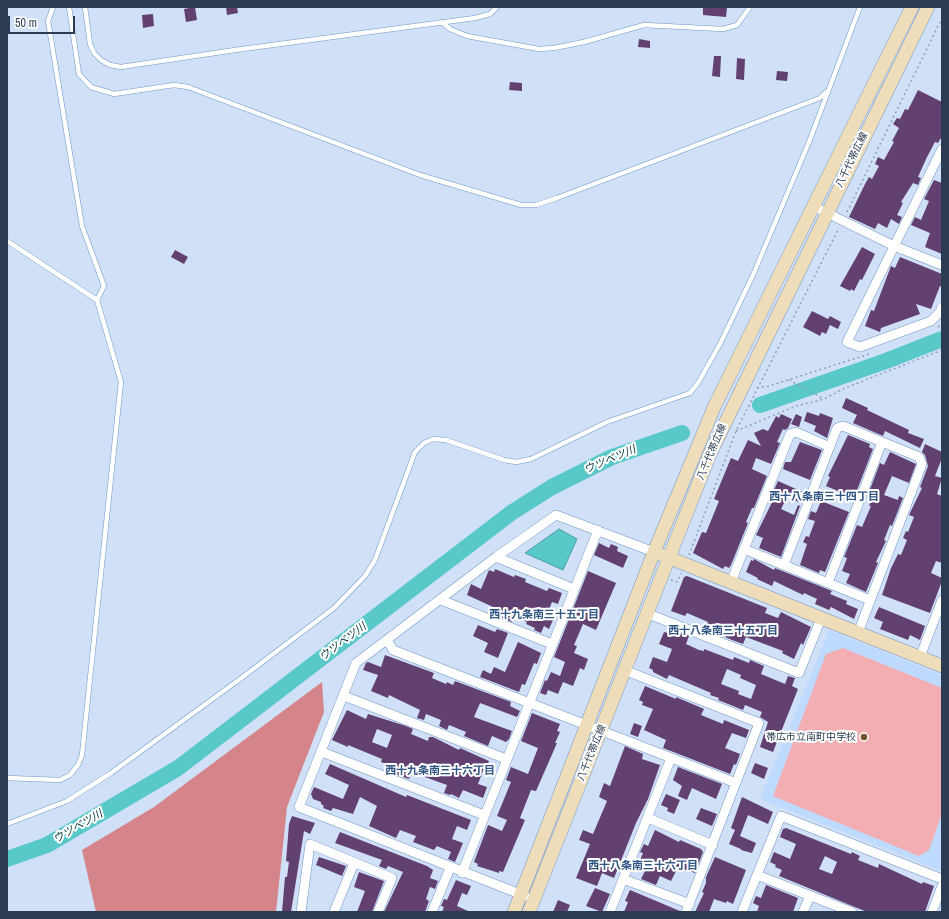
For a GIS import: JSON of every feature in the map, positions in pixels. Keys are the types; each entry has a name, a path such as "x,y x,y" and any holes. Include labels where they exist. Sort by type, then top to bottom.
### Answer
{"main road":[{"name":"八千代帯広線","path":"514,912 654,552 715,405 912,7"},
{"name":"八千代帯広線","path":"529,912 646,613 713,447 928,7"},
{"path":"654,552 942,666"}],"street":[{"path":"942,149 847,342 860,348 931,321 940,312 942,307"},
{"path":"813,206 894,246 942,265"},
{"path":"784,565 837,428 843,426 919,457 922,464 858,633"},
{"path":"731,582 790,434 796,432 830,446"},
{"path":"828,583 882,442"},
{"path":"534,900 462,873 299,807 356,663 496,558 556,515 654,552"},
{"path":"462,873 598,530"},
{"path":"744,549 870,600"},
{"path":"496,558 574,589"},
{"path":"440,600 552,644"},
{"path":"920,657 942,600"},
{"path":"646,613 799,673 821,619"},
{"path":"387,640 393,650 736,784"},
{"path":"623,879 688,908 759,724 624,670"},
{"path":"344,696 506,759"},
{"path":"322,752 484,815"},
{"path":"610,912 671,758"},
{"path":"742,912 780,816 942,880"},
{"path":"648,818 713,844"},
{"path":"301,912 310,844 392,878 378,912"},
{"path":"334,912 354,863"},
{"path":"432,912 450,868"},
{"path":"757,875 852,912"},
{"path":"932,912 942,886"},
{"path":"803,912 810,896"}],"lane":[{"path":"53,7 48,21 82,226 104,286 97,300"},
{"path":"69,7 79,74 92,87 114,94 174,86 188,87 420,175 521,205 536,205 565,195 820,98 828,90"},
{"path":"85,7 90,44 94,53 101,60 110,65 121,67 235,50 476,18 490,14 497,7"},
{"path":"443,23 450,29 467,36 539,49 554,48 644,25 723,29 737,25 750,7"},
{"path":"7,824 67,801 111,773 334,608 365,576 375,560 415,452 424,443 432,439 446,440 504,460 516,462 531,459 607,422 690,393 698,383 720,344 753,275 809,142 860,7"},
{"path":"7,241 97,300 121,382 82,755 78,765 70,774 60,780 7,778"}],"path":[{"path":"938,327 942,325"},
{"path":"661,576 677,582 736,431 796,406 824,399 845,388 942,350"},
{"path":"757,388 788,380 876,352"},
{"path":"788,380 824,399"}],"shaded area":[{"path":"559,529 577,539 563,570 525,553"},
{"name":"帯広市立南町中学校","path":"829,630 942,675 942,871 760,799"},
{"name":"帯広市立南町中学校","path":"843,648 942,688 942,814 929,850 919,856 773,796 826,654"},
{"path":"322,682 324,712 287,807 276,912 96,912 82,850 154,807"}],"building":[{"path":"195,7 197,20 186,22 184,9"},
{"path":"226,7 237,7 238,13 227,15"},
{"path":"703,7 727,8 726,17 703,15"},
{"path":"153,14 154,26 143,28 142,15"},
{"path":"639,39 650,41 650,48 638,47"},
{"path":"714,56 721,56 720,77 712,76"},
{"path":"737,58 745,59 744,80 736,79"},
{"path":"777,71 788,72 787,81 776,80"},
{"path":"510,82 522,83 522,91 509,90"},
{"path":"918,90 942,102 942,136 938,143 935,142 927,157 918,177 921,178 918,185 913,183 901,202 903,203 897,215 902,217 899,224 891,219 887,228 878,223 875,229 849,217 869,177 872,179 879,166 875,164 878,157 884,160 894,142 892,141 899,128 893,124 897,118 900,119 905,109 908,110"},
{"path":"934,180 942,183 942,254 925,247 930,233 911,225 915,217 921,220 929,201 924,199"},
{"path":"862,247 875,254 862,280 860,279 854,291 851,289 850,291 840,286"},
{"path":"175,250 188,257 184,264 171,257"},
{"path":"900,257 942,274 942,287 940,286 931,309 916,304 920,314 881,328 880,332 865,326 871,310 874,311 891,266 895,268"},
{"path":"812,311 828,319 830,316 841,322 838,329 830,325 826,334 822,332 820,336 803,327"},
{"path":"846,398 909,430 908,433 924,439 920,448 885,431 883,436 853,423 857,415 842,408"},
{"path":"807,412 819,416 820,413 833,418 827,438 814,431 816,426 804,421"},
{"path":"781,414 792,419 788,428 785,430 783,429 777,442 780,443 771,464 756,458 752,469 767,476 754,508 752,508 746,522 748,523 731,565 729,568 725,566 723,569 693,553 702,532 706,533 719,501 714,499 731,458 738,461 748,440 761,446 754,433 763,429 768,431 776,416 779,418"},
{"path":"796,414 802,417 799,427 791,424"},
{"path":"848,435 870,444 869,447 873,449 854,498 826,486 830,477 828,476"},
{"path":"800,442 822,450 810,480 783,469 785,462 791,462"},
{"path":"925,444 942,452 942,458 935,476 942,478 937,494 942,496 942,563 936,561 931,573 942,578 942,581 930,613 882,595 891,568 898,554 901,555 907,540 903,538 906,531 908,532 914,517 909,515 922,488 920,487 928,466 925,455 922,452"},
{"path":"890,452 916,464 909,483 892,476 884,495 898,500 899,496 903,498 892,526 890,525 884,540 886,541 876,562 878,563 866,592 846,583 850,574 842,571 847,558 844,557 857,525 862,527 871,506 869,506 874,494 869,492 880,463 884,465"},
{"path":"778,481 805,493 801,503 787,497 781,509 794,515 798,505 800,506 781,557 759,548 763,538 756,535 776,494 773,492"},
{"path":"821,501 849,512 825,572 820,570 819,573 800,565 807,544 803,542 806,536 809,537 815,521 808,519 811,511 816,513"},
{"path":"599,543 609,548 611,544 618,547 617,551 628,556 623,568 594,555"},
{"path":"754,559 774,570 775,568 832,591 830,594 847,601 846,604 858,609 854,619 831,607 829,610 815,604 817,599 804,593 803,595 774,581 772,586 757,579 758,578 746,572 751,560 753,561"},
{"path":"495,569 514,577 515,575 526,579 525,582 547,591 549,588 562,593 558,604 552,602 547,615 552,617 551,619 553,620 549,629 544,626 541,633 534,630 535,628 526,624 527,622 514,617 512,622 502,618 504,612 467,595 471,584 481,589 489,570 494,572"},
{"path":"588,571 616,583 596,630 583,624 574,645 577,646 574,653 588,659 584,670 580,668 573,686 563,682 558,694 548,690 546,695 540,693 545,680 547,681 551,672 560,676 565,662 554,657"},
{"path":"687,576 767,608 765,613 778,618 781,612 811,627 803,645 801,643 794,659 782,653 783,651 746,637 743,644 732,640 725,637 727,632 707,624 708,622 687,613 685,616 671,611 684,577"},
{"path":"879,607 925,626 920,640 910,635 908,640 880,629 883,622 874,618"},
{"path":"478,625 495,632 497,629 508,633 498,658 484,652 488,643 473,636"},
{"path":"668,631 680,636 681,633 689,636 686,644 699,650 704,651 704,649 733,660 734,657 749,663 750,660 764,666 761,674 785,684 788,676 795,678 792,686 798,689 773,752 760,747 768,722 760,717 762,712 745,705 743,710 718,700 719,698 710,695 711,693 669,675 667,679 653,672 653,670 649,668 653,657 667,662 672,649 659,644 664,632 668,633","holes":["727,669 741,675 740,678 756,685 751,699 738,694 739,691 721,684"]},
{"path":"518,642 541,653 537,664 534,663 525,685 522,684 519,692 480,677 483,670 491,674 494,667 505,672"},
{"path":"385,655 434,673 432,678 446,684 447,682 453,685 455,681 511,702 510,706 520,711 517,717 480,703 474,717 512,731 509,739 506,742 492,736 488,746 464,736 466,732 449,725 447,730 439,726 441,720 426,714 424,720 417,718 420,710 389,695 388,698 371,691 378,675 363,670 368,662 381,667"},
{"path":"645,686 704,709 701,715 723,724 724,720 749,730 746,738 732,733 725,748 740,754 736,765 734,764 730,774 663,748 666,740 644,730 653,709 642,705 643,702 639,700"},
{"path":"347,710 366,719 368,714 413,729 411,734 428,741 429,737 433,737 459,750 460,748 489,761 486,769 484,768 478,784 487,787 483,798 463,790 459,798 451,794 444,793 447,785 411,772 409,779 389,772 392,766 381,762 382,759 332,740","holes":["377,729 392,735 387,748 372,742"]},
{"path":"532,713 560,724 557,731 560,732 555,743 557,743 536,791 531,790 520,818 525,820 503,872 499,871 499,873 477,866 478,864 474,862 488,825 502,831 507,820 497,816 511,782 506,780 511,767 528,774 538,748 521,741"},
{"path":"634,723 642,726 638,737 630,734"},
{"path":"625,746 643,754 642,759 660,765 648,799 636,823 614,878 602,873 597,886 576,878 590,844 579,840 583,830 593,834 607,801 599,797 604,783 610,786"},
{"path":"755,763 768,768 764,779 751,773"},
{"path":"330,764 406,797 407,795 471,820 467,830 457,826 452,839 463,843 455,862 448,859 451,852 437,846 434,850 413,842 416,836 400,830 396,838 369,826 377,806 360,797 353,814 333,808 331,811 323,808 324,806 321,802 313,799 311,794 314,787 343,799 349,785 325,774"},
{"path":"678,767 722,784 716,799 692,788 687,800 678,796 682,786 673,780"},
{"path":"666,794 680,800 674,814 667,811 668,808 661,805"},
{"path":"742,797 773,812 768,824 748,815 740,836 756,843 752,853 741,850 729,844 735,830 731,828"},
{"path":"701,808 717,814 712,826 696,819"},
{"path":"292,816 315,823 310,834 304,831 291,912 282,912 285,877 287,877 289,862 286,861 289,824"},
{"path":"786,828 851,854 852,852 860,856 858,860 878,868 879,864 922,884 923,882 934,886 925,912 867,912 779,876 782,870 775,867 776,865 770,862 774,852 790,859 796,844 780,837 783,829","holes":["825,856 837,862 832,874 819,869"]},
{"path":"655,830 679,842 680,840 701,849 703,852 695,873 678,867 671,881 660,876 656,885 641,879 645,871 637,867 643,853 640,852 644,844 648,846"},
{"path":"340,832 427,866 433,870 430,878 438,881 435,889 430,887 426,899 429,901 425,912 384,912 403,872 388,866 386,869 379,866 382,860 335,843"},
{"path":"319,857 346,866 342,876 316,865"},
{"path":"715,857 746,870 733,904 727,901 726,903 714,899 709,912 695,912 704,893 702,892 706,883 706,877"},
{"path":"359,872 384,881 372,912 357,912 365,891 354,887"},
{"path":"456,880 471,886 467,895 462,893 457,906 470,912 442,912 444,907 441,906 444,899 447,900"},
{"path":"766,885 798,898 793,912 757,912 759,906 753,903 756,896 761,898"},
{"path":"595,888 610,894 602,912 586,906"},
{"path":"630,890 680,912 624,912 628,902 625,901"},
{"path":"558,900 570,905 567,912 553,912"}],"waterway":[{"name":"ウツベツ川","path":"760,405 886,361 942,339"},
{"name":"ウツベツ川","path":"7,859 47,845 178,768 511,513 552,487 612,457 682,433"}],"place":[{"name":"帯広市立南町中学校","path":"864,737"}],"district":[{"name":"西十八条南三十四丁目","path":"824,497"},
{"name":"西十九条南三十五丁目","path":"544,615"},
{"name":"西十八条南三十五丁目","path":"723,631"},
{"name":"西十九条南三十六丁目","path":"440,771"},
{"name":"西十八条南三十六丁目","path":"643,866"}]}
